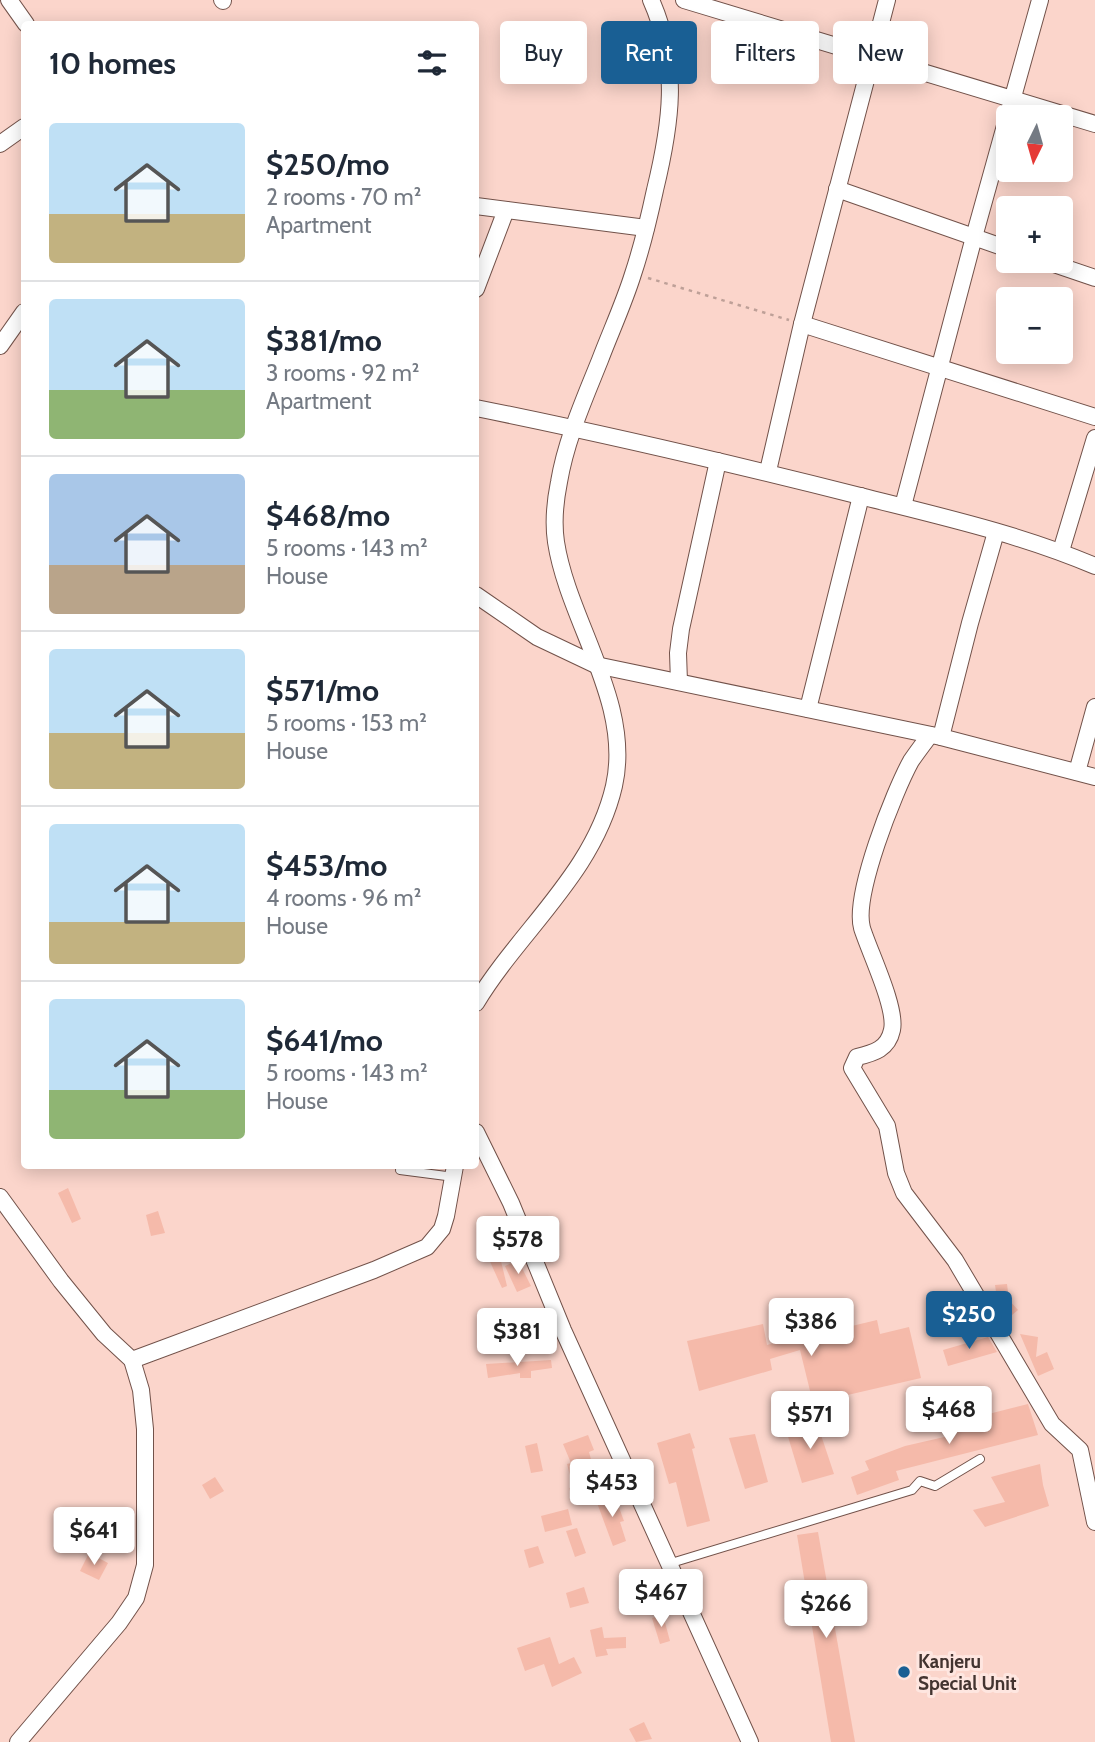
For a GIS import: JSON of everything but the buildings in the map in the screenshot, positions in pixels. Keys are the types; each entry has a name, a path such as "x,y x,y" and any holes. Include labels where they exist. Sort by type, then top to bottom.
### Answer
{"street":[{"path":"9,0 24,21"},
{"path":"479,999 593,844 608,806 616,773 610,709 560,561 555,531 559,483 574,427 633,274 666,145 671,93 665,41 651,0"},
{"path":"684,0 833,45"},
{"path":"882,21 887,0"},
{"path":"902,506 1040,0"},
{"path":"928,74 1095,124"},
{"path":"768,471 802,324 866,84"},
{"path":"0,144 21,129"},
{"path":"837,189 996,244"},
{"path":"479,206 646,228"},
{"path":"479,281 506,210"},
{"path":"1073,271 1095,278"},
{"path":"0,346 21,316"},
{"path":"802,324 1095,417"},
{"path":"479,409 768,471 996,532 1061,551 1095,566"},
{"path":"1061,551 1095,438"},
{"path":"679,682 681,629 718,461"},
{"path":"808,709 861,496"},
{"path":"996,532 936,736 912,761 872,856 860,912 863,930 884,986 892,1032 885,1047 878,1052 857,1057 852,1068 887,1126 896,1173 904,1193 955,1260 1052,1424 1080,1450 1095,1522"},
{"path":"479,597 537,637 596,665 936,736 1095,777"},
{"path":"1077,772 1095,707"},
{"path":"479,1138 511,1203 563,1329 750,1742"},
{"path":"132,1360 361,1275 427,1247 442,1229 455,1171"},
{"path":"0,1197 104,1334 132,1360 141,1390 145,1429 145,1565 136,1598 119,1623 18,1742"}],"lane":[{"path":"400,1170 455,1171"},
{"path":"668,1563 912,1490 920,1481 935,1486 980,1459"}],"path":[{"path":"633,274 802,324"}],"place":[{"name":"Kanjeru Special Unit","path":"904,1672"}]}
